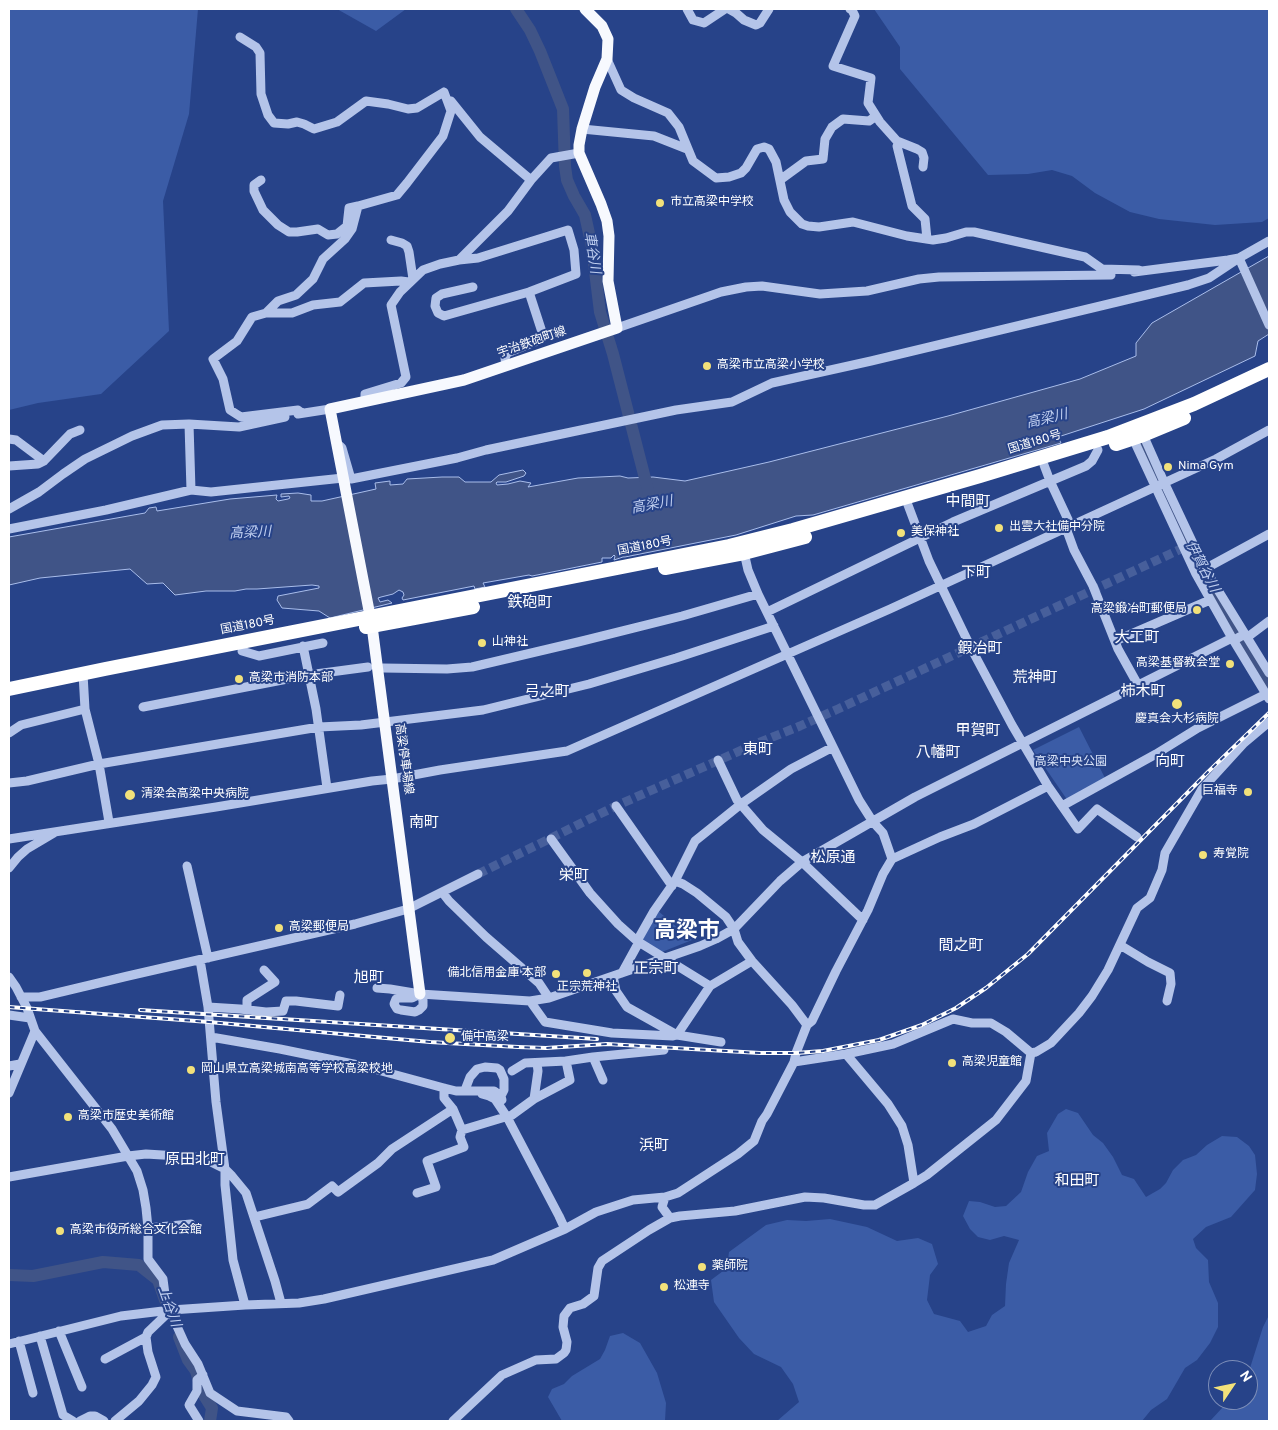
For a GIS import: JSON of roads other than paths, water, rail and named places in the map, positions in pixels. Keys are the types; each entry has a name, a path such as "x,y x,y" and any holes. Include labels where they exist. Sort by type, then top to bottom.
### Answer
{"highway":[{"name":"国道180号","path":"907,502 1098,450 1269,369"},
{"name":"国道180号","path":"9,698 83,678 370,617 822,532 907,502 1087,444 1136,432 1204,410 1269,379"},
{"name":"国道180号","path":"9,690 242,651 370,617"}],"main road":[{"path":"585,9 602,26 608,39 607,59 595,87 576,154 601,204 607,221 609,236 610,330"},
{"name":"宇治鉄砲町線","path":"330,409 464,380 610,330"},
{"path":"330,409 370,617"},
{"name":"高梁停車場線","path":"370,617 420,994"}],"street":[{"path":"687,9 693,20 704,22 727,9 736,12 744,20 756,25 760,23 769,9"},
{"path":"850,9 855,16 833,66 871,78 868,103 876,116 897,141 922,152 924,158 923,167"},
{"path":"240,37 256,47 260,53 261,94 268,115 274,123 288,124 297,122 314,130 337,122 366,101 408,109 417,108 444,92"},
{"path":"607,59 621,90 668,113 679,127 693,161 716,178 729,177 741,173 757,149 764,147 769,149 776,162 784,200 790,212 802,224 808,226 819,227 852,222 927,239 946,238 966,232 974,232 1085,257 1102,269 1139,270 1228,260 1241,261"},
{"path":"444,92 480,137 530,180"},
{"path":"261,180 254,185 254,191 263,210 278,225 289,232 318,229 328,234 337,234 347,226 349,208 397,195 425,161 443,136 451,112 444,92"},
{"path":"780,180 806,161 823,159 825,139 832,127 842,119 869,121 876,116"},
{"path":"582,129 654,136 687,149"},
{"path":"897,146 912,206 925,219 927,239"},
{"path":"459,260 508,211 530,180 551,158 576,154"},
{"path":"266,313 278,301 296,295 313,279 323,259 345,239 352,229 358,206"},
{"path":"365,401 366,394 401,383 406,377 391,305 411,280 423,270 440,264 478,258 568,230 574,250 576,274 529,292 444,316 438,313 434,306 436,298 442,294 473,288"},
{"path":"391,240 407,246 411,280"},
{"path":"337,443 342,448 351,479 676,410 732,402 772,383 1188,285 1209,278 1241,261 1269,241"},
{"path":"1241,261 1269,325"},
{"path":"610,330 721,292 746,287 762,286 820,294 867,290 919,279 939,277 1123,275 1139,270"},
{"path":"302,413 298,410 241,416 230,410 223,379 213,359 237,341 252,317 266,313 292,313 313,305 340,302 364,283 411,280"},
{"path":"506,366 505,358 507,353 542,338 542,332 529,292"},
{"path":"9,509 39,492 62,474 112,445 162,426 189,424 240,427 302,413 330,409"},
{"path":"189,424 191,490"},
{"path":"9,466 38,464 44,461 70,434 80,430"},
{"path":"9,839 567,751 941,586 1216,459 1269,430"},
{"path":"1062,806 1156,754 1198,728 1268,697 1239,637 1201,571 1136,432"},
{"path":"9,439 16,440 44,461"},
{"path":"767,612 1005,499 1086,466 1092,461 1098,450"},
{"path":"1044,465 1068,527 1074,550 1093,586 1115,641 1138,685"},
{"path":"9,528 106,510 191,490 211,492 344,482"},
{"path":"907,502 941,586 1000,703 1048,786 1078,829 1097,809 1137,837"},
{"path":"1201,571 1269,534"},
{"path":"743,548 748,570 758,594 859,800 873,822 883,833 892,859"},
{"path":"1201,571 1210,600 1269,673"},
{"path":"383,668 447,669 472,667 675,618 758,594"},
{"path":"1115,641 1210,600"},
{"path":"377,988 420,994 530,1001 549,998 700,946 734,929 780,880 802,862 915,797 1138,685 1239,637 1249,636 1269,622"},
{"path":"9,783 99,764 318,727 384,722 483,710 589,684 774,626"},
{"path":"242,651 259,656 323,643"},
{"path":"303,646 327,788"},
{"path":"143,707 308,675 368,667"},
{"path":"83,678 85,709 99,764 109,822"},
{"path":"9,733 21,725 85,709"},
{"path":"1030,1053 1036,1052 1052,1043 1092,996 1108,970 1137,908 1150,898 1162,870 1165,853 1202,789 1244,743 1269,722"},
{"path":"677,1035 627,1007 616,990 617,975 654,911 674,883 695,841 741,804 791,769 833,748"},
{"path":"718,760 737,800 763,830 802,862 863,920"},
{"path":"9,1344 122,1316 171,1310 304,1302 324,1299 493,1260 565,1229 604,1209 633,1200 678,1194 754,1141 762,1121 794,1062 807,1025 812,1021 892,859 974,824 1048,786"},
{"path":"616,806 674,883 682,884 702,897 726,917 734,929 738,942 752,961 807,1025"},
{"path":"9,868 27,849 59,830"},
{"path":"551,839 590,893 618,924 638,941 710,986"},
{"path":"187,866 204,959 216,1102 233,1260 245,1305"},
{"path":"21,997 40,997 343,927 408,909 478,874"},
{"path":"442,892 486,937 539,983 549,998"},
{"path":"1120,945 1170,973 1171,984 1167,1001"},
{"path":"677,1035 710,986 752,961"},
{"path":"247,1010 247,1000 275,982 264,970"},
{"path":"9,977 21,997 35,1031 112,1129 137,1171 144,1190 148,1228 148,1258 163,1279 166,1302 185,1344 203,1375 210,1393 237,1411 286,1418 289,1421"},
{"path":"208,1007 266,1012 283,1011 286,1002 296,1001 338,1006 340,995"},
{"path":"530,1001 545,1022 612,1033 677,1035 721,1042"},
{"path":"9,1015 30,1018"},
{"path":"794,1062 893,1044 953,1019 972,1023 991,1023 1006,1032 1030,1053"},
{"path":"9,1093 35,1031"},
{"path":"211,1037 363,1066 456,1091 494,1091 501,1096 507,1117"},
{"path":"512,1071 525,1063 566,1061 664,1050"},
{"path":"453,1421 502,1375 536,1360 556,1359 564,1352 567,1342 563,1327 564,1316 570,1308 583,1304 594,1296 598,1268 602,1261 649,1230 670,1218 735,1211 805,1197 875,1205 927,1175 996,1120 1026,1081 1030,1053"},
{"path":"846,1054 888,1104 902,1126 908,1145 914,1183"},
{"path":"593,1057 602,1080"},
{"path":"462,1130 512,1115 534,1099 570,1080 566,1061"},
{"path":"534,1099 538,1071 537,1063"},
{"path":"9,1066 20,1064"},
{"path":"465,1090 470,1077 477,1069 494,1067 503,1074 504,1090 501,1096"},
{"path":"417,1192 436,1187 427,1161 464,1147 460,1136 462,1130 453,1110 444,1098 444,1088"},
{"path":"465,1090 470,1093 492,1097 507,1117 560,1216 565,1229"},
{"path":"254,1218 308,1204 332,1186 338,1192 378,1163 392,1149 453,1110"},
{"path":"9,1177 146,1154 195,1157 207,1160 224,1169 246,1193 276,1281 281,1303"},
{"path":"665,1197 662,1208 670,1218"},
{"path":"148,1228 191,1224"},
{"path":"115,1421 139,1402 152,1385 156,1377 148,1352 146,1337 148,1332 171,1310"},
{"path":"59,1331 82,1387"},
{"path":"40,1336 63,1415 73,1421"},
{"path":"105,1359 146,1337"},
{"path":"19,1341 33,1393"},
{"path":"199,1421 189,1406 197,1391 197,1380 203,1375"},
{"path":"80,1421 90,1416 95,1416 104,1421"}],"water":[{"name":"高梁川","path":"1269,256 1269,334 1258,341 1255,356 1144,409 1058,437 1061,443 813,515 796,516 736,535 614,560 614,555 611,558 602,558 602,562 532,576 483,583 485,587 475,589 474,586 403,600 403,592 399,590 393,594 378,598 380,602 388,600 392,603 330,618 319,611 282,608 277,600 278,596 319,588 319,586 312,585 235,591 206,591 175,595 163,583 147,584 130,569 40,578 9,585 9,537 145,513 149,508 156,507 157,511 230,499 277,495 276,499 278,501 290,498 289,496 281,497 281,494 298,493 311,495 311,501 322,501 376,489 375,483 390,481 390,485 403,484 407,479 442,477 459,477 465,482 491,482 499,475 523,470 526,473 524,476 506,482 497,482 497,485 520,481 531,483 528,487 578,478 620,476 628,478 653,477 685,481 769,462 948,416 1080,379 1136,356 1136,343 1152,323"}],"waterway":[{"name":"車谷川","path":"516,9 530,30 540,51 563,109 567,180 585,215 592,247 600,312 613,354 649,494"},
{"name":"伊賀谷川","path":"1141,444 1197,564 1269,685"},
{"name":"上谷川","path":"9,1275 33,1276 103,1262 139,1265 158,1280 165,1300"},
{"name":"上谷川","path":"179,1337 188,1360 196,1371 202,1392 212,1408 210,1421"}],"tunnel":[{"path":"478,874 616,806 838,709 1183,548"}],"railway":[{"path":"9,1007 209,1022 430,1042 518,1047 546,1048 607,1044 760,1053 796,1053 823,1051 879,1040 922,1025 956,1008 986,988 1028,954 1269,713"},
{"path":"140,1010 597,1039"}],"place":[{"name":"市立高梁中学校","path":"660,203"},
{"name":"高梁市立高梁小学校","path":"707,366"},
{"name":"Nima Gym","path":"1168,467"},
{"name":"出雲大社備中分院","path":"999,528"},
{"name":"美保神社","path":"901,533"},
{"name":"高梁鍛冶町郵便局","path":"1197,610"},
{"name":"山神社","path":"482,643"},
{"name":"高梁基督教会堂","path":"1230,664"},
{"name":"高梁市消防本部","path":"239,679"},
{"name":"慶真会大杉病院","path":"1177,704"},
{"name":"巨福寺","path":"1248,792"},
{"name":"清梁会高梁中央病院","path":"130,795"},
{"name":"寿覚院","path":"1203,855"},
{"name":"高梁郵便局","path":"279,928"},
{"name":"正宗荒神社","path":"587,973"},
{"name":"備北信用金庫 本部","path":"556,974"},
{"name":"備中高梁","path":"450,1038"},
{"name":"高梁児童館","path":"952,1063"},
{"name":"岡山県立高梁城南高等学校高梁校地","path":"191,1070"},
{"name":"高梁市歴史美術館","path":"68,1117"},
{"name":"高梁市役所総合文化会館","path":"60,1231"},
{"name":"薬師院","path":"702,1267"},
{"name":"松連寺","path":"664,1287"}],"district":[{"name":"中間町","path":"968,503"},
{"name":"下町","path":"976,574"},
{"name":"鉄砲町","path":"530,604"},
{"name":"大工町","path":"1137,639"},
{"name":"鍜冶町","path":"980,650"},
{"name":"荒神町","path":"1035,679"},
{"name":"弓之町","path":"547,693"},
{"name":"柿木町","path":"1143,693"},
{"name":"甲賀町","path":"978,732"},
{"name":"東町","path":"758,751"},
{"name":"八幡町","path":"938,754"},
{"name":"向町","path":"1170,763"},
{"name":"南町","path":"424,824"},
{"name":"松原通","path":"833,859"},
{"name":"栄町","path":"574,877"},
{"name":"高梁市","path":"687,933"},
{"name":"間之町","path":"961,947"},
{"name":"正宗町","path":"656,970"},
{"name":"旭町","path":"369,979"},
{"name":"浜町","path":"654,1147"},
{"name":"原田北町","path":"195,1161"},
{"name":"和田町","path":"1077,1182"}],"park label":[{"name":"高梁中央公園","path":"1071,763"}]}
